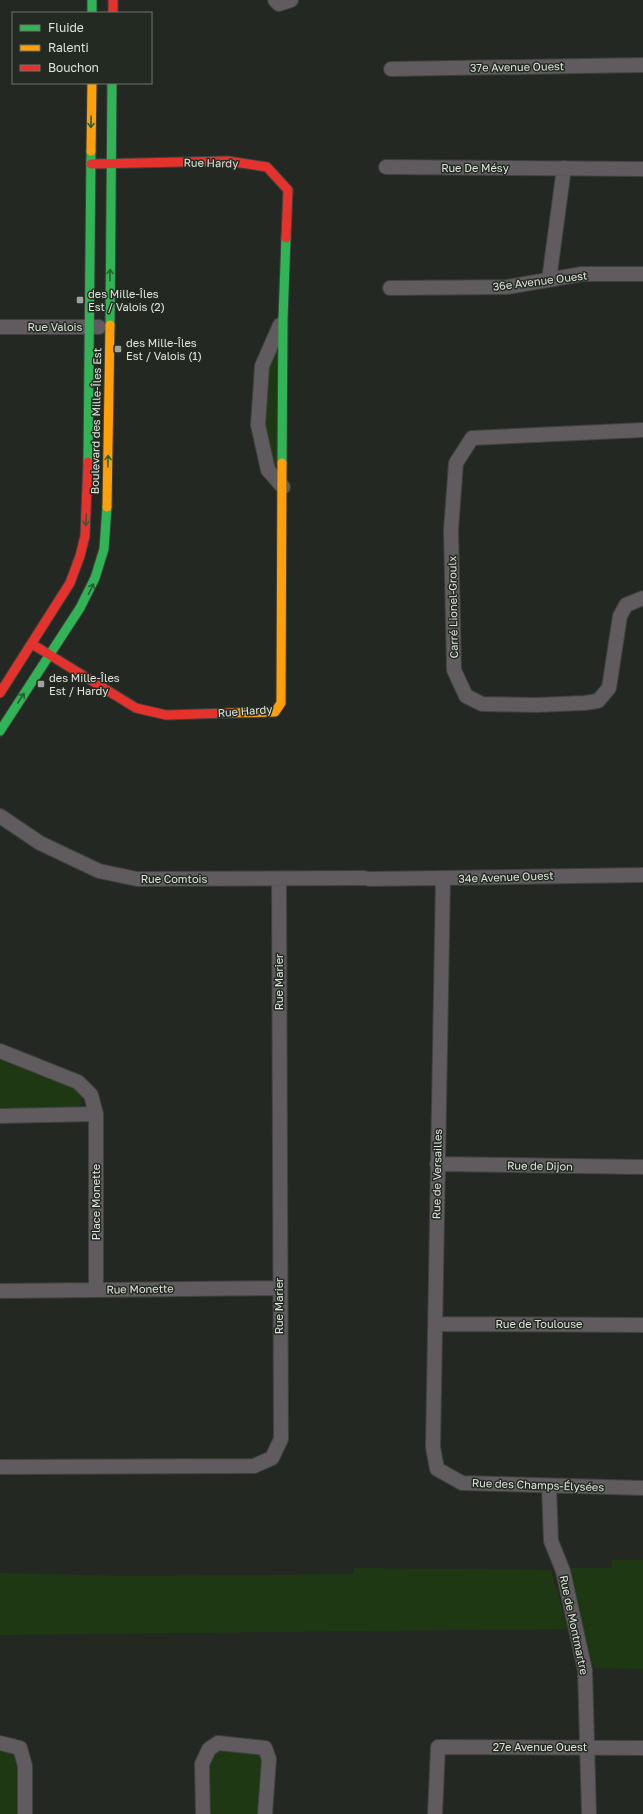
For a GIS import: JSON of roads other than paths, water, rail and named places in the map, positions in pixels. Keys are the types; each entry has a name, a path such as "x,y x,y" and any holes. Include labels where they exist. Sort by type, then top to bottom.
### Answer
{"street":[{"path":"92,0 92,12"},
{"path":"113,0 113,12"},
{"path":"275,0 279,4 290,0"},
{"name":"37e Avenue Ouest","path":"391,69 643,65"},
{"name":"Boulevard des Mille-Îles Est","path":"0,693 70,583 83,547 86,517 92,84"},
{"name":"Boulevard des Mille-Îles Est","path":"0,731 50,656 86,598 99,570 104,549 108,504 112,84"},
{"name":"Rue Hardy","path":"32,644 136,708 166,715 275,712 281,703 283,487 282,319 288,190 267,167 228,161 91,164"},
{"name":"Rue De Mésy","path":"386,167 643,169"},
{"path":"549,280 564,168"},
{"name":"36e Avenue Ouest","path":"390,288 507,287 582,274 643,274"},
{"name":"Rue Hardy","path":"282,319 262,366 258,425 268,470 283,487"},
{"name":"Rue Valois","path":"0,327 109,327"},
{"name":"Carré Lionel-Groulx","path":"643,430 472,438 456,463 451,530 454,670 466,696 482,704 584,704 598,701 609,688 620,616 626,605 643,598"},
{"name":"Rue Comtois","path":"0,816 40,843 99,871 137,879 367,879"},
{"name":"34e Avenue Ouest","path":"367,879 643,875"},
{"name":"Rue Marier","path":"0,1467 254,1466 272,1458 281,1439 279,1288 279,879"},
{"name":"Rue de Versailles","path":"437,1469 433,1447 443,879"},
{"name":"Place Monette","path":"0,1051 78,1082 91,1095 96,1114 96,1290"},
{"path":"0,1116 96,1114"},
{"name":"Rue de Dijon","path":"438,1164 643,1167"},
{"name":"Rue Monette","path":"0,1291 279,1288"},
{"name":"Rue de Toulouse","path":"436,1324 643,1325"},
{"name":"Rue des Champs-Élysées","path":"437,1469 462,1483 643,1488"},
{"name":"Rue de Montmartre","path":"549,1486 551,1540 563,1571 586,1670 589,1814"},
{"path":"0,1743 20,1748 25,1766 25,1814"},
{"path":"203,1814 202,1764 209,1748 218,1743 265,1748 269,1759 265,1814"},
{"name":"27e Avenue Ouest","path":"435,1814 438,1746 643,1748"}],"place":[{"name":"des Mille-Îles Est / Valois (2)","path":"80,300"},
{"name":"des Mille-Îles Est / Valois (1)","path":"118,349"},
{"name":"des Mille-Îles Est / Hardy","path":"41,684"}]}
